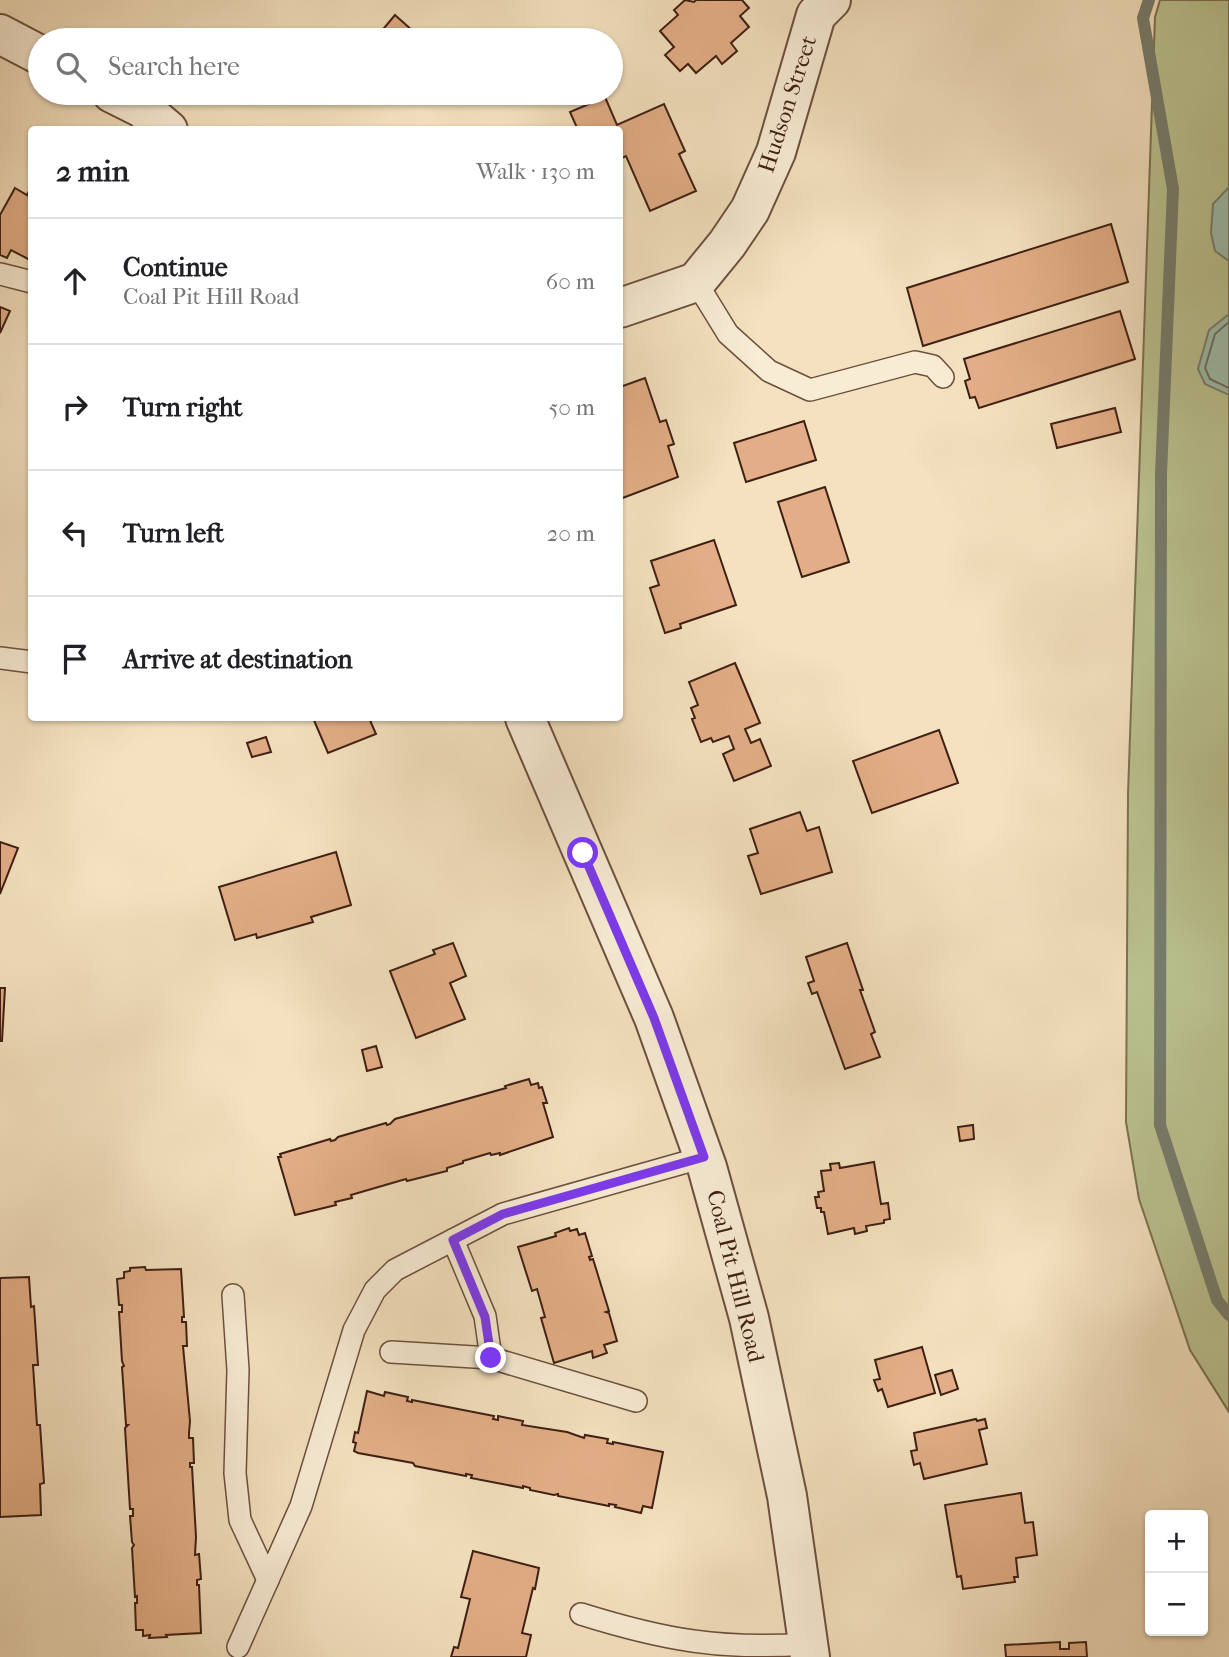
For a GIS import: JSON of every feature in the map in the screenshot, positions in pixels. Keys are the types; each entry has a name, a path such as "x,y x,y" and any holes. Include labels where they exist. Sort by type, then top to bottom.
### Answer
{"street":[{"name":"Hudson Street","path":"695,282 727,244 750,210 776,152 816,15 831,0"},
{"path":"0,34 28,49"},
{"path":"136,105 163,126"},
{"path":"623,307 695,282"},
{"name":"Coal Pit Hill Road","path":"526,721 654,1018 704,1157 749,1318 787,1496 809,1650"}],"lane":[{"path":"0,274 28,281"},
{"path":"695,282 727,334 769,371 810,390 915,362 933,366 943,377"},
{"path":"0,658 28,662"},
{"path":"238,1647 301,1506 354,1330 375,1290 395,1270 503,1214 704,1157"},
{"path":"453,1240 485,1317 491,1358"},
{"path":"233,1294 238,1370 235,1473 240,1520 268,1580"},
{"path":"391,1352 491,1358 636,1401"},
{"path":"581,1614 637,1632 693,1643 809,1650"}],"green space":[{"path":"1160,0 1229,0 1229,1412 1190,1350 1139,1199 1126,1122 1128,794 1155,17"}],"water":[{"path":"1229,187 1229,261 1215,251 1211,233 1213,204"},
{"path":"1229,314 1229,395 1205,384 1198,369 1209,330"}],"building":[{"path":"685,0 742,0 749,8 740,16 749,27 731,43 737,51 722,64 716,56 696,73 688,64 680,71 665,55 674,47 660,31 678,15 674,10"},
{"path":"395,15 410,28 384,28"},
{"path":"664,104 685,151 679,154 696,191 650,211 626,156 623,158 623,126 576,126 570,112 586,105 608,105 617,125"},
{"path":"15,188 27,195 28,193 28,259 11,250 7,258 0,255 0,215"},
{"path":"1111,224 1128,282 923,346 907,288"},
{"path":"0,307 10,311 0,333"},
{"path":"1120,311 1135,359 979,408 975,397 970,398 965,381 970,379 964,359"},
{"path":"645,378 660,422 666,420 674,444 668,446 678,477 623,498 623,386"},
{"path":"1115,408 1121,432 1057,448 1051,424"},
{"path":"804,421 816,460 746,482 734,443"},
{"path":"825,487 849,562 802,577 778,502"},
{"path":"714,540 736,605 680,624 681,628 665,633 650,588 659,585 651,561"},
{"path":"735,663 760,723 745,729 751,743 760,739 771,766 734,781 723,754 734,749 729,736 713,742 711,738 701,742 692,719 695,718 691,708 698,705 689,682"},
{"path":"314,721 370,721 376,734 328,753"},
{"path":"939,730 958,783 872,813 853,761"},
{"path":"266,737 271,752 252,757 247,743"},
{"path":"800,812 807,831 819,827 832,872 761,894 748,856 758,853 750,829"},
{"path":"0,842 18,848 0,894"},
{"path":"336,852 351,905 311,917 313,922 257,938 256,934 235,940 219,887"},
{"path":"453,943 466,976 450,983 465,1019 416,1038 390,971 435,954 433,950"},
{"path":"847,943 863,990 860,990 875,1032 871,1034 880,1057 845,1069 817,992 812,994 808,983 814,981 806,957"},
{"path":"0,988 5,988 2,1041 0,1041"},
{"path":"376,1046 382,1067 367,1071 362,1050"},
{"path":"529,1079 531,1085 538,1083 539,1088 542,1087 547,1103 543,1103 553,1137 500,1155 490,1153 463,1161 447,1168 447,1171 407,1181 406,1179 351,1195 352,1198 335,1202 336,1205 295,1215 278,1157 281,1157 280,1154 386,1123 387,1125 395,1119"},
{"path":"973,1125 974,1139 960,1141 958,1127"},
{"path":"874,1162 881,1204 888,1203 890,1219 884,1220 884,1223 866,1226 867,1231 855,1234 854,1228 828,1234 824,1212 817,1208 815,1197 819,1197 818,1192 824,1191 821,1171 831,1170 830,1164 839,1163 840,1168"},
{"path":"569,1228 570,1231 577,1229 579,1235 585,1233 592,1256 589,1257 590,1260 593,1259 609,1311 606,1312 609,1313 617,1341 604,1345 607,1353 593,1358 592,1351 554,1363 541,1318 545,1317 537,1289 532,1291 518,1247 556,1236 555,1233"},
{"path":"145,1267 146,1270 181,1269 182,1322 186,1322 187,1346 183,1346 190,1421 189,1438 193,1438 194,1463 190,1463 190,1467 195,1555 199,1554 201,1579 197,1580 197,1585 201,1633 149,1638 150,1635 143,1636 143,1630 136,1630 137,1596 135,1597 134,1545 130,1516 133,1516 133,1509 130,1509 125,1428 128,1425 119,1312 122,1312 122,1305 119,1305 117,1279 124,1278 124,1272 130,1271 130,1268"},
{"path":"29,1277 31,1307 34,1306 38,1365 33,1365 44,1483 40,1484 41,1515 0,1517 0,1278"},
{"path":"922,1347 935,1393 888,1407 882,1389 878,1391 874,1380 880,1379 875,1360"},
{"path":"952,1370 958,1389 941,1395 935,1375"},
{"path":"367,1391 384,1396 385,1392 408,1397 407,1401 494,1416 493,1419 498,1420 498,1416 523,1421 522,1425 567,1432 584,1438 585,1435 608,1439 607,1443 663,1452 652,1508 643,1506 641,1513 615,1507 616,1505 558,1496 523,1486 471,1478 472,1475 466,1476 358,1453 354,1451 356,1443 353,1442 355,1432 358,1433"},
{"path":"985,1419 987,1428 979,1430 987,1464 924,1479 920,1463 914,1465 911,1451 917,1450 914,1433"},
{"path":"1021,1493 1025,1523 1033,1522 1037,1555 1016,1558 1018,1577 1014,1577 1015,1582 963,1589 961,1576 957,1577 945,1505"},
{"path":"473,1551 539,1568 522,1633 531,1635 526,1657 451,1657 454,1647 458,1648 470,1599 461,1597"},
{"path":"1060,1642 1060,1649 1069,1649 1069,1643 1086,1642 1087,1657 1006,1657 1005,1645"}],"waterway":[{"path":"1149,0 1143,18 1173,189 1161,474 1160,1125 1217,1300 1229,1315"}],"route":[{"path":"491,1358 485,1317 453,1240 503,1214 704,1157 654,1018 583,853"}]}
